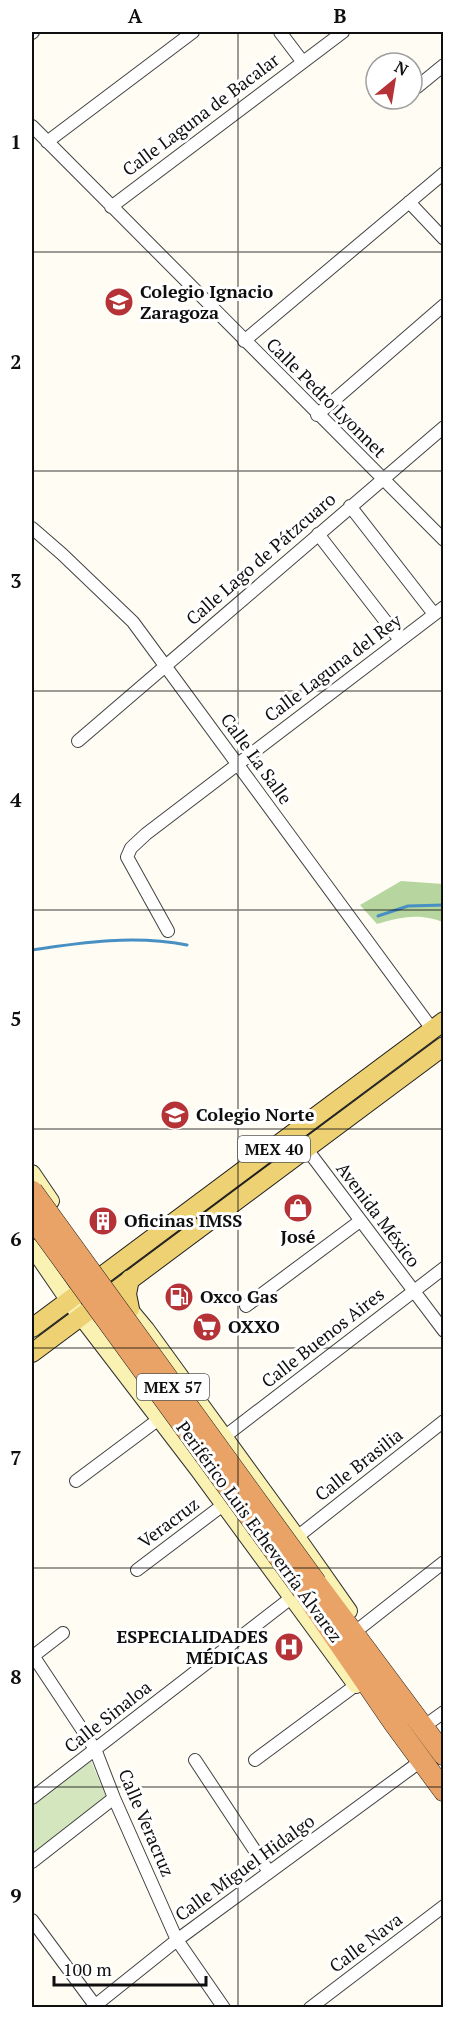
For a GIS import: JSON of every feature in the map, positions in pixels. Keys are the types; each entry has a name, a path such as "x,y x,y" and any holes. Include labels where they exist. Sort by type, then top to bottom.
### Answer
{"highway":[{"name":"Periférico Luis Echeverría Álvarez","path":"32,1191 394,1723 444,1791"},
{"name":"Periférico Luis Echeverría Álvarez","path":"32,1217 303,1590 379,1667 444,1755"}],"main road":[{"name":"MEX 40","path":"32,1353 103,1275 438,1025"},
{"name":"MEX 40","path":"32,1328 114,1291 444,1046"},
{"path":"130,1279 127,1294 130,1309"}],"street":[{"path":"47,142 193,32"},
{"path":"280,32 302,61"},
{"name":"Calle Laguna de Bacalar","path":"111,207 343,32"},
{"path":"424,81 444,65"},
{"name":"Calle Pedro Lyonnet","path":"32,126 444,540"},
{"path":"244,341 444,173"},
{"path":"409,202 444,239"},
{"path":"318,415 444,304"},
{"name":"Calle Lago de Pátzcuaro","path":"78,741 444,427"},
{"path":"350,506 439,610"},
{"name":"Calle La Salle","path":"32,528 133,622 237,763 438,1025"},
{"path":"318,534 400,640"},
{"name":"Calle Laguna del Rey","path":"168,930 128,857 131,848 237,763 439,610"},
{"name":"Avenida México","path":"306,1148 444,1331"},
{"name":"Periférico Luis Echeverría Álvarez","path":"32,1173 86,1253 146,1329 297,1537 374,1650 379,1667"},
{"path":"246,1306 360,1221"},
{"path":"32,1247 74,1309 98,1337 223,1505 303,1590 356,1685 394,1723"},
{"path":"51,1276 67,1281 74,1279 84,1269 86,1253"},
{"name":"Calle Buenos Aires","path":"224,1437 444,1268"},
{"path":"98,1337 99,1321 103,1314 110,1311 124,1311 146,1329"},
{"path":"76,1481 159,1419"},
{"name":"Calle Brasilia","path":"297,1537 444,1421"},
{"name":"Veracruz","path":"137,1570 223,1505"},
{"path":"360,1628 444,1562"},
{"name":"Calle Sinaloa","path":"32,1798 303,1590"},
{"path":"32,1655 63,1633"},
{"name":"Calle Veracruz","path":"32,1655 95,1749 114,1798 177,1940 224,2007"},
{"path":"255,1760 356,1685"},
{"path":"423,1727 444,1712"},
{"path":"195,1760 269,1872"},
{"name":"Calle Miguel Hidalgo","path":"94,2007 177,1940 421,1761"},
{"path":"32,1862 114,1798"},
{"name":"Calle Nava","path":"310,2007 444,1906"},
{"path":"32,1920 94,2007"}],"green space":[{"path":"401,881 443,884 443,922 410,917 377,924 360,905"},
{"path":"91,1761 106,1797 32,1855 32,1806"}],"waterway":[{"path":"378,916 408,906 444,905"},
{"path":"32,950 90,942 129,940 187,945"}],"place":[{"name":"Colegio Ignacio Zaragoza","path":"119,302"},
{"name":"Colegio Norte","path":"175,1115"},
{"name":"José","path":"298,1208"},
{"name":"Oficinas IMSS","path":"103,1221"},
{"name":"Oxco Gas","path":"179,1297"},
{"name":"OXXO","path":"207,1327"},
{"name":"ESPECIALIDADES MÉDICAS","path":"289,1647"}]}
